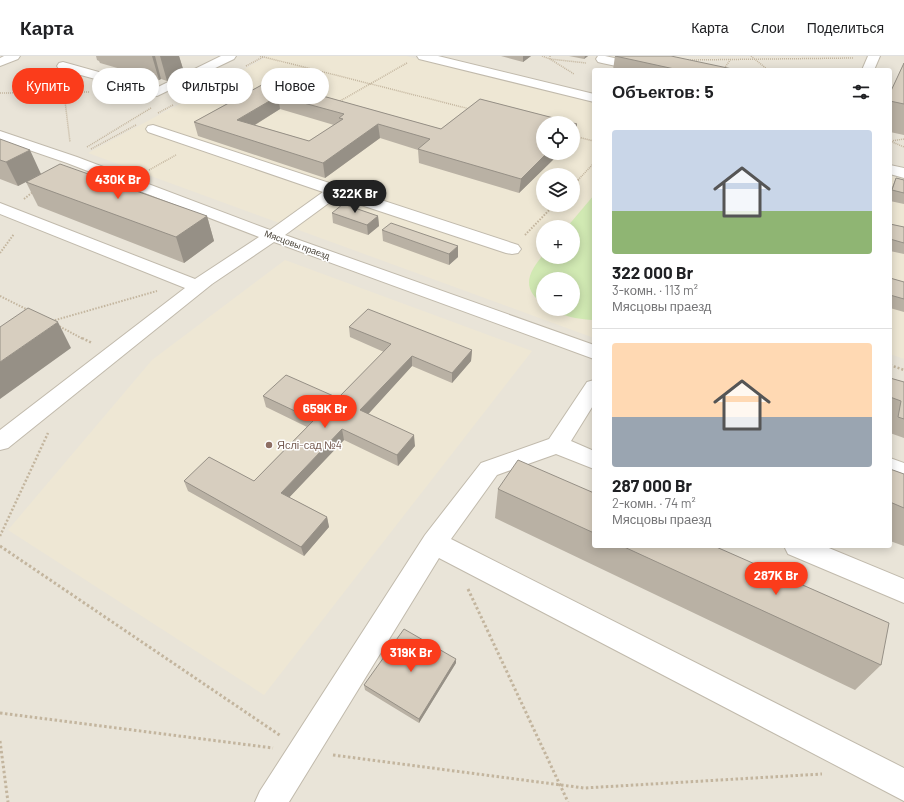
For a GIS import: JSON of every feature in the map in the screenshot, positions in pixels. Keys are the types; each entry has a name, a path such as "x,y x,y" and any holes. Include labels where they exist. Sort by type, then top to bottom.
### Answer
{"street":[{"path":"0,62 14,56"},
{"path":"63,66 157,92 230,56"},
{"path":"422,56 592,98"},
{"path":"605,56 602,59 642,68"},
{"path":"869,68 874,57"},
{"path":"153,129 335,191 512,248"},
{"name":"Мясцовы праезд","path":"0,135 72,160 272,236 592,351"},
{"path":"892,170 904,173"},
{"path":"0,442 113,353 197,281 272,236 335,191"},
{"path":"0,208 26,219 197,281"},
{"path":"271,802 303,751 443,548 489,469 558,445 592,390"},
{"path":"558,445 592,459"},
{"path":"892,468 904,472"},
{"path":"443,548 904,785"},
{"path":"802,548 904,591"}],"path":[{"path":"260,56 473,110"},
{"path":"542,56 550,59 577,76"},
{"path":"751,56 766,68"},
{"path":"685,60 874,57"},
{"path":"550,59 589,63"},
{"path":"724,68 731,59"},
{"path":"336,100 342,102 409,62"},
{"path":"0,93 12,93"},
{"path":"65,104 72,160"},
{"path":"580,138 592,141"},
{"path":"892,141 904,139"},
{"path":"892,142 904,147"},
{"path":"129,182 196,144"},
{"path":"580,178 592,165"},
{"path":"512,248 547,212"},
{"path":"0,253 26,219"},
{"path":"113,353 50,321 197,281"},
{"path":"0,296 28,310"},
{"path":"892,366 904,370"},
{"path":"0,536 50,430"},
{"path":"0,546 303,751"},
{"path":"443,548 568,802"},
{"path":"0,713 584,788 829,774"},
{"path":"0,741 8,802"}],"shaded area":[{"path":"0,56 904,56 904,802 0,802"},
{"path":"269,56 406,56 592,102 592,337 88,153 179,104 253,104 253,68 247,68"},
{"path":"892,176 904,179 904,359 892,355"},
{"name":"Яслі-сад №4","path":"285,260 532,351 264,695 8,530 152,360"}],"green space":[{"path":"592,197 592,320 567,316 580,316 580,272 536,272 536,298 529,286 529,280 537,264 580,264 580,220 573,220"}],"building":[{"path":"615,56 671,56 728,68 670,68"},
{"path":"904,63 904,104 892,101 892,89"},
{"path":"261,85 261,104 264,104 237,120 309,141 343,119 339,118 344,114 307,104 329,104 329,98 441,129 480,99 546,116 536,116 536,160 540,160 521,179 418,149 430,139 378,124 323,163 194,122 227,104 253,104 253,90"},
{"path":"0,139 30,150 6,162 0,160"},
{"path":"60,164 207,216 176,237 26,182"},
{"path":"896,178 904,180 904,193 892,190"},
{"path":"343,204 378,216 367,225 332,213"},
{"path":"391,223 458,246 449,254 382,230"},
{"path":"892,224 904,227 904,243 892,240"},
{"path":"892,279 904,282 904,299 892,296"},
{"path":"28,308 58,322 0,362 0,327"},
{"path":"368,309 472,350 452,373 412,356 360,410 414,435 397,455 342,429 281,493 327,517 301,547 184,481 209,457 254,481 314,420 263,396 286,375 338,398 391,344 349,327"},
{"path":"892,379 904,382 904,419 898,417 901,401 892,398"},
{"path":"518,460 592,492 592,532 498,489"},
{"path":"892,470 904,474 904,508 892,503"},
{"path":"626,548 719,548 889,623 881,665"},
{"path":"404,629 456,659 419,719 364,685"}],"place":[{"name":"Яслі-сад №4","path":"269,445"}]}
